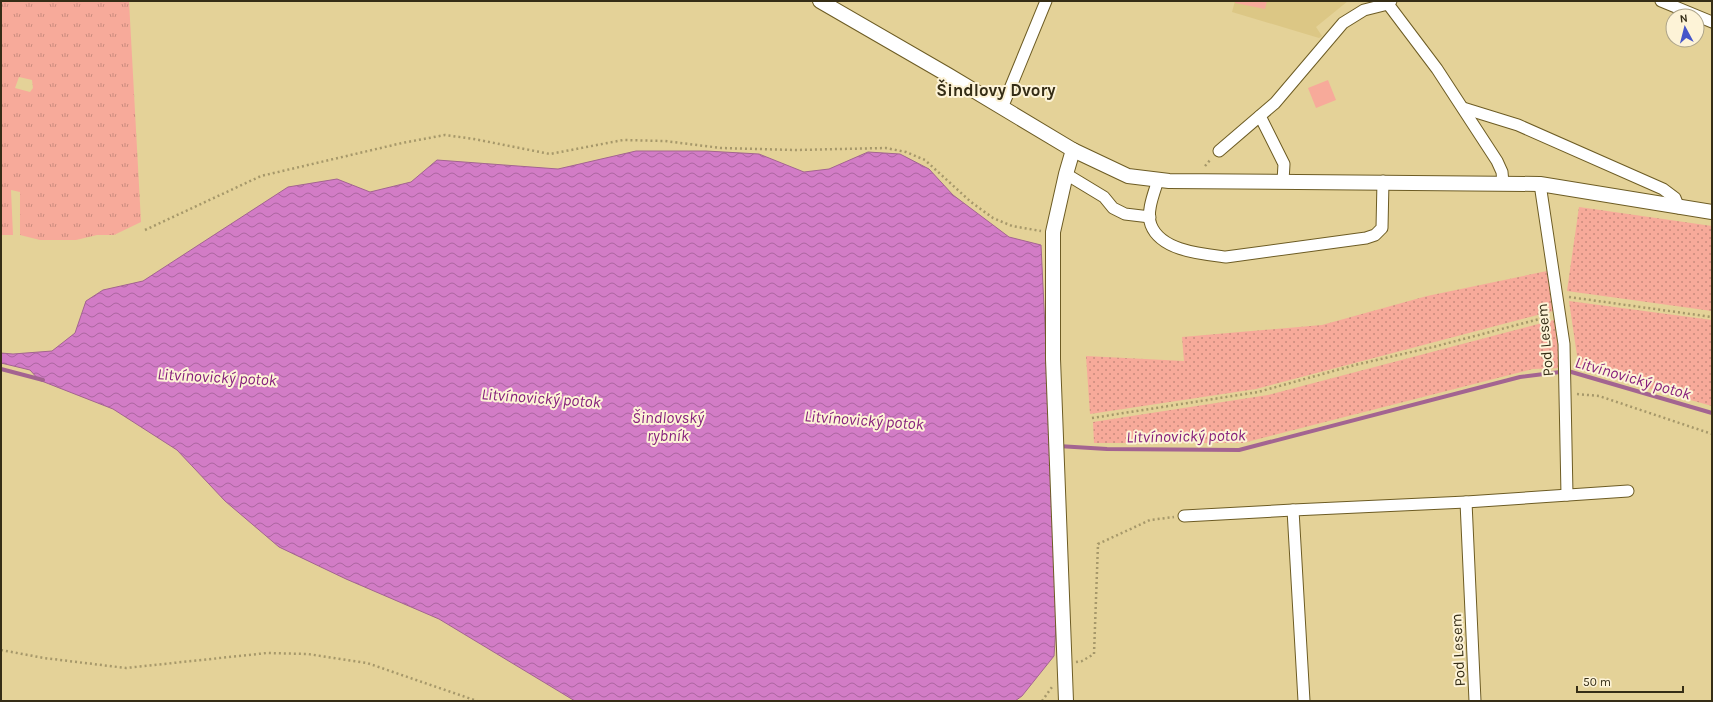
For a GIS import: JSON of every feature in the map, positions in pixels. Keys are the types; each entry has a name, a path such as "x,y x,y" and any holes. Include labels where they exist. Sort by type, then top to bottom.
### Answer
{"street":[{"path":"820,1 1074,150 1128,176 1158,180 1383,181 1540,184 1712,212"},
{"path":"1002,108 1046,1"},
{"path":"1661,1 1712,22"},
{"path":"1219,151 1275,103 1343,23 1364,10 1390,3 1437,69 1497,161 1502,172 1503,183"},
{"path":"1463,108 1518,125 1663,188 1675,198 1680,208"},
{"path":"1260,116 1284,164 1284,181"},
{"path":"1066,701 1053,359 1053,232 1066,174 1074,150"},
{"path":"1066,174 1104,197 1113,208 1125,214 1150,217"},
{"path":"1158,180 1150,211 1150,217 1151,225 1165,242 1202,254 1226,257 1366,238 1375,235 1382,228 1383,181"},
{"name":"Pod Lesem","path":"1540,184 1564,344 1567,495"},
{"path":"1184,516 1466,502 1628,491"},
{"name":"Pod Lesem","path":"1466,502 1475,701"},
{"path":"1293,510 1304,701"}],"path":[{"path":"145,230 261,176 402,143 445,135 474,139 550,154 623,140 665,141 720,148 795,150 886,148 906,152 925,160 971,202 993,218 1012,226 1035,231 1053,232"},
{"path":"1556,295 1712,317"},
{"path":"1092,418 1258,392 1355,365 1433,347 1559,314"},
{"path":"1565,396 1581,394 1599,396 1712,434"},
{"path":"1065,663 1082,662 1094,654 1098,544 1150,520 1184,516"},
{"path":"1,650 44,658 126,668 267,653 308,654 367,663 477,701"}],"shaded area":[{"path":"1235,1 1348,1 1316,27 1322,36 1319,38 1232,12"}],"green space":[{"path":"1,1 129,1 141,222 114,235 97,235 76,240 40,240 20,235 20,192 11,190 13,235 1,235","holes":["19,77 32,80 33,88 30,92 15,88"]},
{"path":"1235,1 1267,1 1265,9 1235,3"},
{"path":"1328,80 1336,100 1316,108 1308,88"},
{"path":"1579,207 1712,226 1712,311 1567,291"},
{"path":"1547,271 1553,311 1256,389 1090,414 1086,356 1184,361 1182,337 1322,325 1427,296"},
{"path":"1569,301 1712,320 1712,406 1579,369"},
{"path":"1554,320 1561,368 1533,369 1243,443 1094,443 1093,422 1268,395"}],"water":[{"name":"Šindlovský rybník","path":"636,151 706,151 759,154 804,172 829,169 868,152 900,154 929,169 953,195 1009,237 1041,245 1058,596 1054,656 1022,696 1015,701 575,701 439,619 346,579 279,547 225,501 177,450 113,409 39,380 30,370 1,363 1,353 13,354 52,351 75,333 86,301 103,290 143,281 288,187 337,179 370,192 411,182 437,160 558,169"}],"waterway":[{"name":"Litvínovický potok","path":"1,369 43,380"},
{"name":"Litvínovický potok","path":"1058,446 1107,449 1239,450 1520,377 1568,371 1712,413"}],"district":[{"name":"Šindlovy Dvory","path":"996,90"}]}
